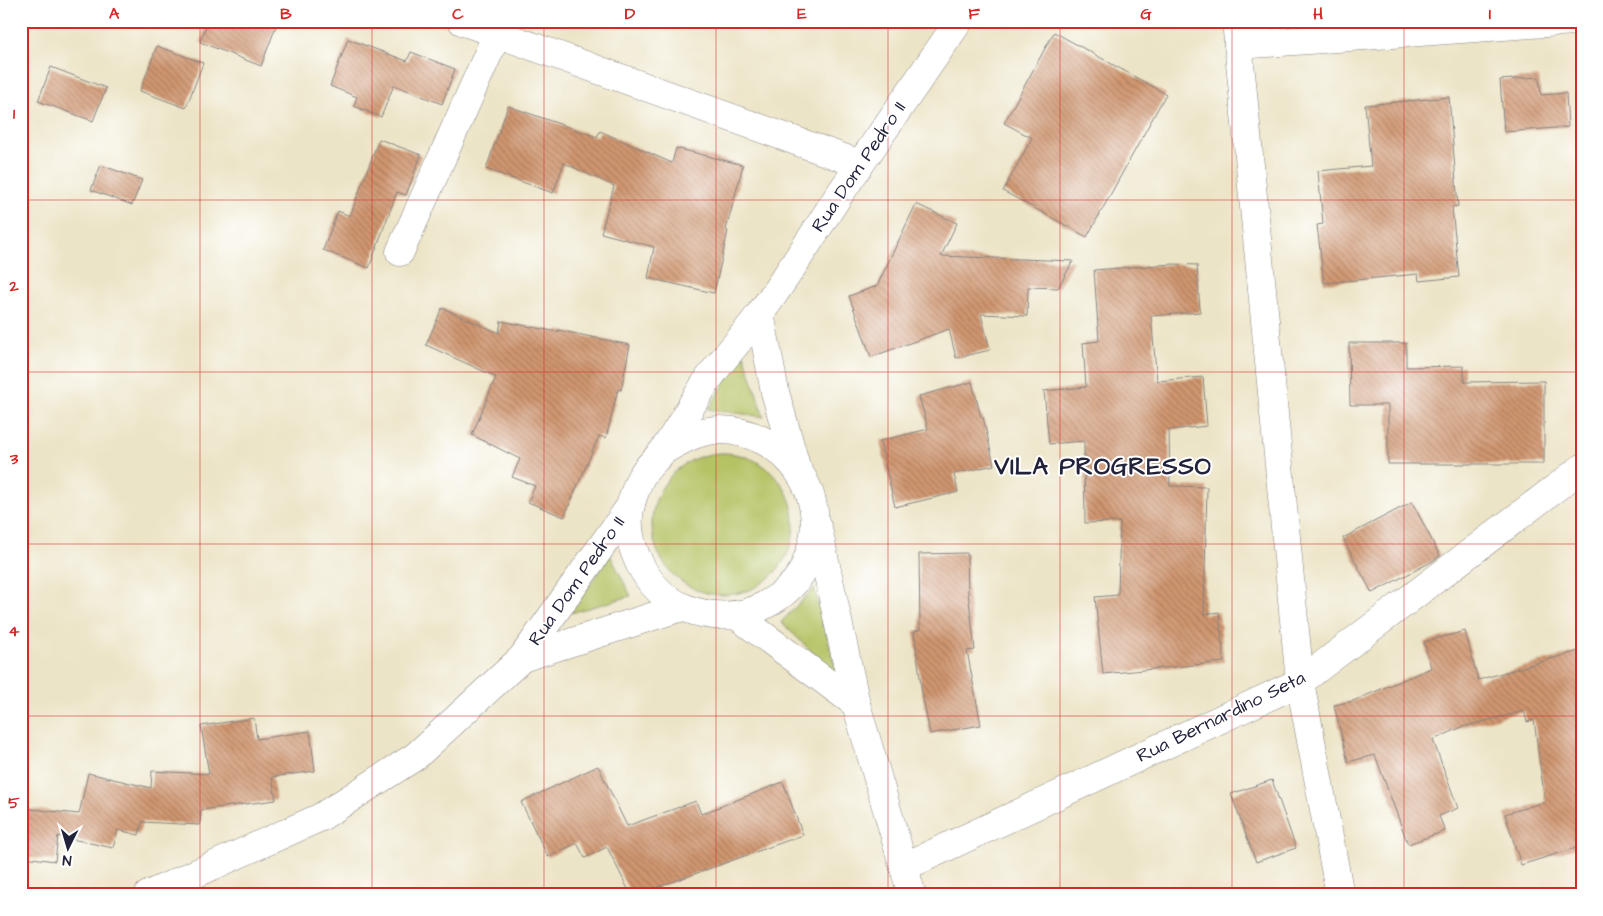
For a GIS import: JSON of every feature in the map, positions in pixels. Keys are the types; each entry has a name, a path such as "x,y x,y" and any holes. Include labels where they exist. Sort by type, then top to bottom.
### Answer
{"street":[{"path":"462,21 860,164"},
{"name":"Rua Dom Pedro II","path":"148,895 321,817 416,756 522,658 631,505 642,476 663,451 708,381 760,314 860,164 959,21"},
{"path":"1340,895 1300,682 1237,33 1574,21"},
{"path":"400,252 497,34"},
{"name":"Rua Dom Pedro II","path":"631,505 630,536 639,565 657,589 682,607 708,615 736,616 762,607 785,592 802,572 813,546 816,519 810,492 796,467 775,392 760,314"},
{"name":"Rua Dom Pedro II","path":"663,451 689,436 718,430 748,434 775,447 796,467"},
{"name":"Rua Bernardino Seta","path":"904,867 1300,682 1582,468"},
{"path":"816,519 856,704 912,895"},
{"name":"Rua Dom Pedro II","path":"522,658 682,607"},
{"path":"736,616 856,704"}],"green space":[{"path":"744,354 764,417 708,409"},
{"path":"723,453 737,454 750,458 763,465 773,474 782,484 789,497 793,510 793,538 789,551 782,564 773,574 763,583 750,590 737,594 723,595 709,594 696,590 683,583 673,574 664,564 657,551 653,538 652,524 653,510 657,497 664,484 673,474 683,465 696,458 709,454"},
{"path":"610,555 631,596 571,613"},
{"path":"814,588 838,677 781,622"}],"building":[{"path":"208,21 278,21 261,66 200,42"},
{"path":"1054,32 1166,94 1087,237 1003,191 1032,138 1004,123"},
{"path":"348,39 407,61 411,52 455,69 442,104 394,85 381,117 354,106 357,97 330,86"},
{"path":"157,46 203,63 186,108 140,91"},
{"path":"51,67 106,88 93,121 38,101"},
{"path":"1539,77 1541,95 1566,93 1568,127 1504,132 1500,80"},
{"path":"1449,97 1458,206 1452,207 1459,277 1419,281 1418,274 1324,283 1317,225 1323,224 1318,171 1371,166 1365,105"},
{"path":"508,106 597,137 600,131 672,163 676,148 743,165 726,230 728,231 714,293 648,278 654,247 601,233 614,186 564,163 553,193 486,169"},
{"path":"379,139 421,155 406,195 397,192 369,268 323,250 338,211 350,216"},
{"path":"101,165 142,180 132,205 91,190"},
{"path":"916,204 957,223 941,256 1073,261 1058,288 1028,287 1027,316 981,314 990,350 956,358 949,329 871,357 849,296 877,286"},
{"path":"1173,264 1197,265 1200,312 1151,316 1157,381 1203,377 1207,426 1169,430 1170,486 1207,487 1204,614 1219,612 1224,662 1103,674 1095,597 1118,595 1120,522 1085,523 1084,441 1049,444 1044,391 1086,387 1083,343 1099,341 1094,270"},
{"path":"442,308 499,333 501,321 558,332 558,330 630,345 621,390 618,389 606,438 599,436 564,517 528,502 535,486 512,477 520,459 472,435 496,377 426,345"},
{"path":"1349,343 1406,343 1406,367 1464,366 1464,382 1544,381 1544,464 1388,464 1388,405 1350,405"},
{"path":"972,382 981,417 983,417 994,465 954,474 958,492 895,507 880,441 928,429 919,396"},
{"path":"1412,502 1440,556 1372,593 1343,538"},
{"path":"967,553 968,592 975,650 967,651 981,725 930,734 922,693 914,631 920,630 919,554"},
{"path":"1465,631 1478,680 1582,650 1582,846 1521,865 1505,814 1545,802 1534,720 1527,722 1524,711 1462,727 1433,740 1458,808 1439,816 1445,831 1408,844 1375,755 1348,762 1334,705 1353,701 1431,668 1424,642"},
{"path":"254,718 257,739 310,731 315,771 272,777 276,800 201,810 200,825 142,822 139,835 118,830 113,848 58,836 55,861 24,857 27,829 21,827 21,808 79,814 88,773 151,788 152,771 209,774 201,726"},
{"path":"598,766 627,826 696,801 701,814 783,782 803,835 658,887 661,895 631,895 607,847 585,858 577,843 548,857 521,802"},
{"path":"1272,780 1296,848 1256,862 1231,794"}],"district":[{"name":"VILA PROGRESSO","path":"1103,467"}]}
